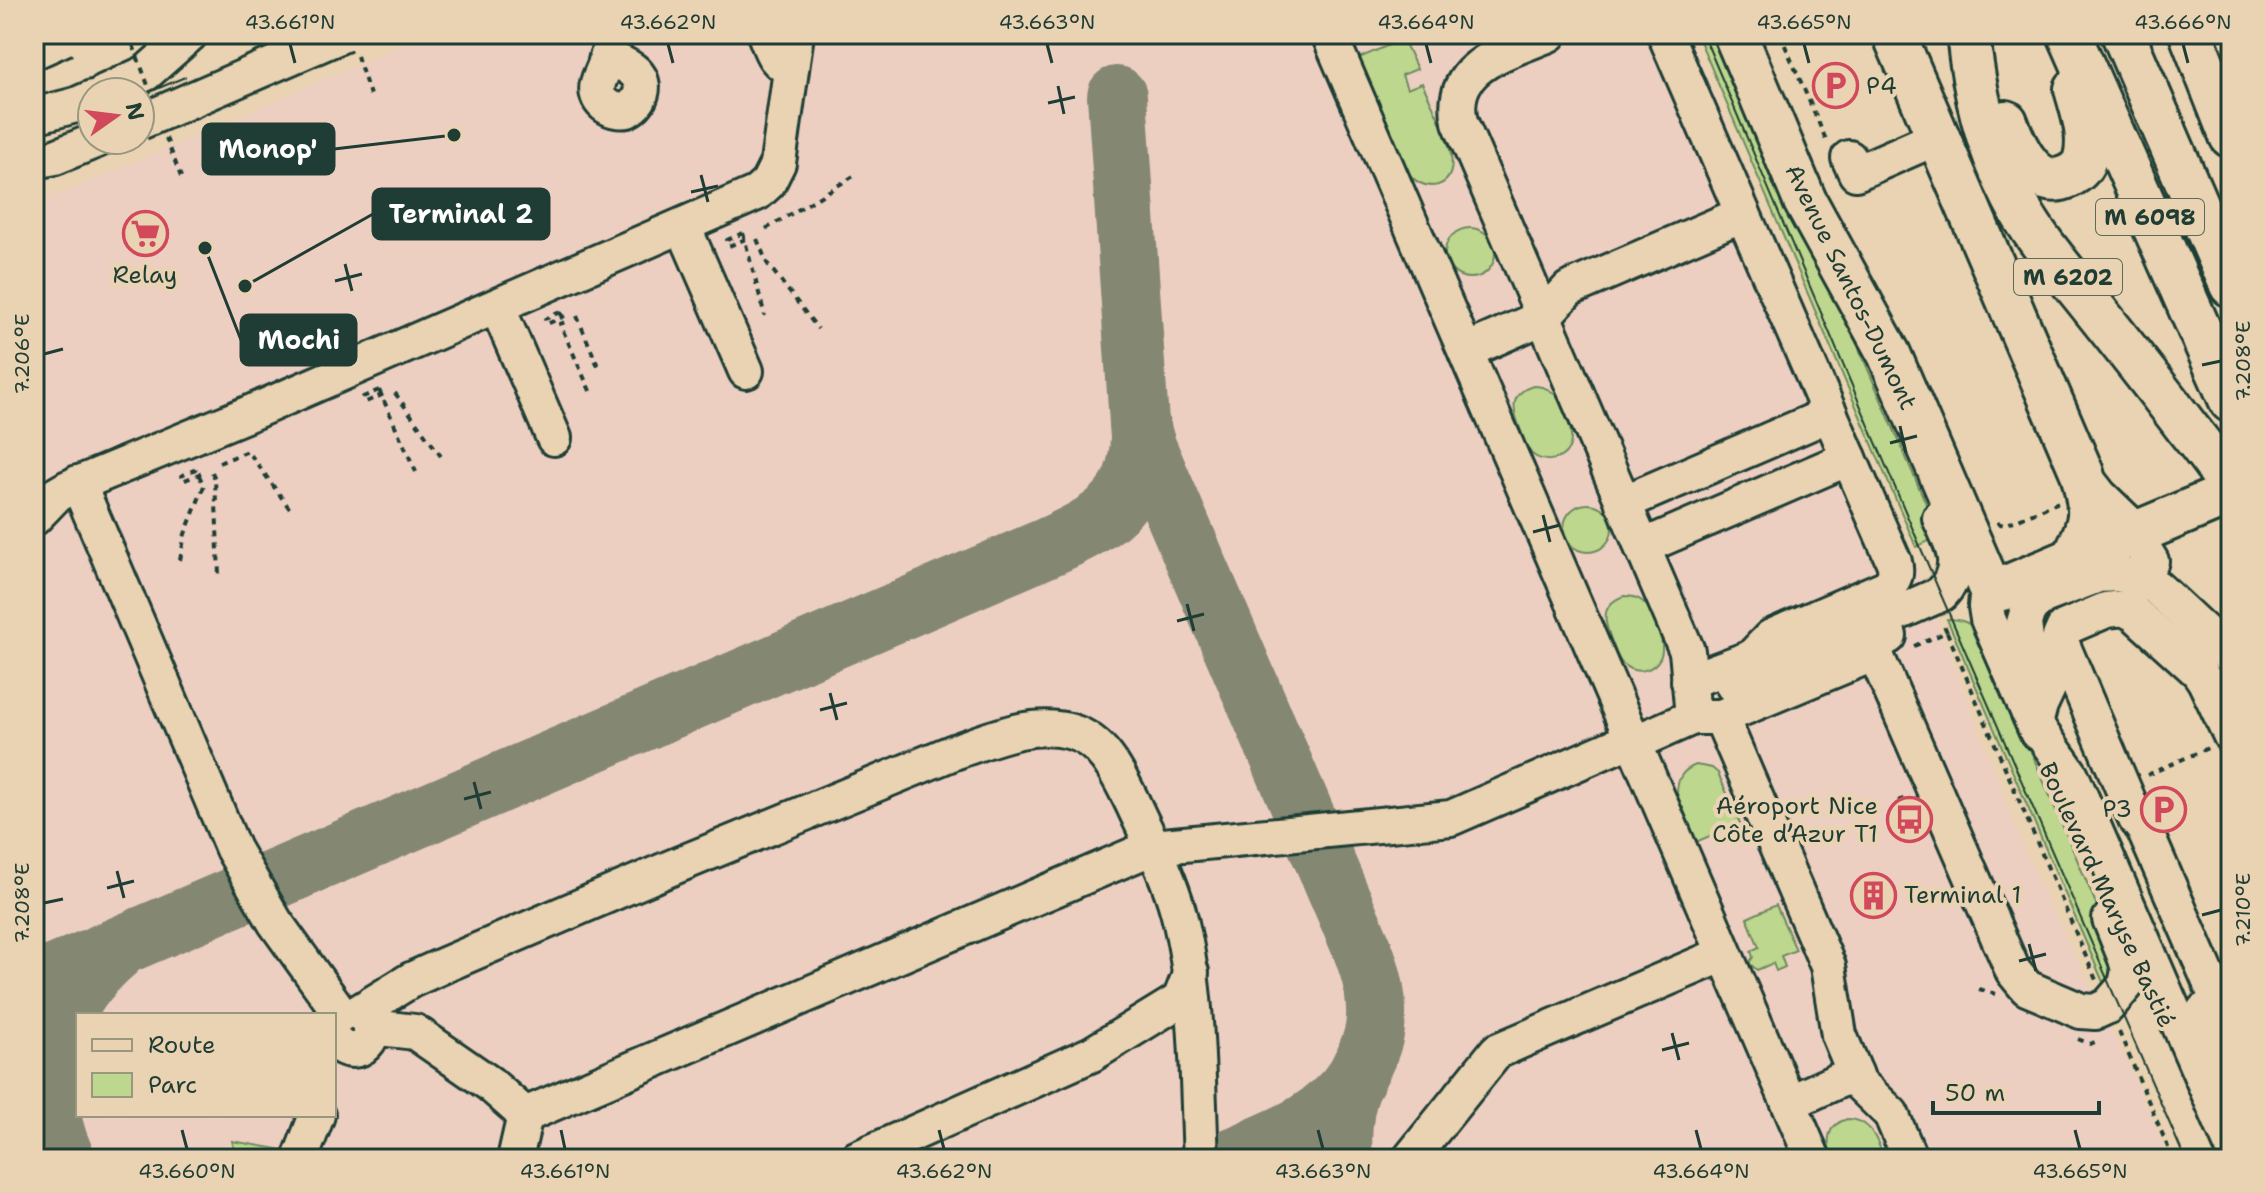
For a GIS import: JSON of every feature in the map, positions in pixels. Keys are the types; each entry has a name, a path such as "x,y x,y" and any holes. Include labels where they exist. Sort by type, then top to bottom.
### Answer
{"main road":[{"path":"34,47 63,34"},
{"name":"Avenue Santos-Dumont","path":"1735,34 1805,201 1889,354 1988,584"},
{"path":"1894,34 1938,137 2077,516 2148,544 2222,494"},
{"name":"M 6202","path":"1968,34 1972,78 1989,143 2014,199 2057,263 2149,376 2222,494"},
{"path":"1989,34 1994,79 2013,140 2031,170 2054,179 2066,178 2078,171 2087,146 2081,108 2062,34"},
{"name":"M 6098","path":"2069,34 2231,401"},
{"name":"M 6098","path":"2123,34 2231,285"},
{"path":"2140,34 2163,125"},
{"path":"2191,34 2231,136"},
{"path":"1988,584 1988,579 1996,570 2077,516"}],"street":[{"path":"140,76 190,34"},
{"path":"765,34 777,60 785,66 794,50"},
{"path":"1329,34 1813,1159"},
{"path":"1549,34 1485,61 1473,70 1460,88 1456,107 1465,136 1687,651 1689,681 1828,966 1839,1035 1859,1083 1891,1114 1910,1159"},
{"path":"1665,34 1894,562 1895,576 1887,587 1771,637 1751,658 1689,681"},
{"path":"1911,75 1918,34"},
{"path":"156,116 348,40"},
{"path":"34,518 56,495 78,483 250,413 757,193 768,183 778,163 794,50"},
{"path":"34,116 76,105"},
{"path":"1851,162 1856,173 1938,137"},
{"path":"34,161 76,148"},
{"path":"1466,351 1543,317 1569,289 1743,214"},
{"path":"683,226 746,371"},
{"path":"1707,717 1712,694 1939,596 1953,578 1956,563 1954,549 1870,357 1853,289"},
{"path":"497,306 554,438"},
{"path":"1623,503 1830,414"},
{"path":"1642,547 1849,458"},
{"path":"78,483 233,849 332,1013"},
{"path":"2077,516 2100,496 2148,544 2231,657"},
{"path":"2148,544 2135,577 2109,573 2098,575 2036,601 2027,613 2024,631 2114,839 2174,899"},
{"path":"525,1115 1153,847 1451,818 1633,741 1707,717 1875,653 1882,639 1972,599 1988,584"},
{"name":"Boulevard Maryse Bastié","path":"1988,584 1988,619 2035,724 2046,769 2073,834 2103,875 2225,1159"},
{"path":"2225,736 2199,672 2129,610 2112,608 2064,628 2061,642 2136,819 2144,829 2174,899 2183,978 2231,1144"},
{"path":"1875,653 2013,971 2027,988 2036,993 2081,1011 2095,1012 2108,1006 2123,989 2129,970 2073,834"},
{"path":"2048,688 2035,724 2071,775 2120,871 2194,997 2202,1005 2231,1075"},
{"path":"345,1033 411,980 673,867 954,752 1043,727 1074,733 1098,747 1115,768 1153,847 1177,909 1191,972 1201,1159"},
{"path":"1410,1159 1497,1051 1724,954"},
{"path":"856,1159 1092,1054 1180,1000 1191,972"},
{"path":"2183,978 2231,1030"},
{"path":"2183,978 2231,1109"},
{"path":"345,1033 415,1032 490,1084 525,1115"},
{"path":"1789,1103 1855,1073"},
{"path":"515,1159 525,1115"},
{"path":"300,1159 316,1117"}],"path":[{"path":"1780,34 1840,171 1851,162"},
{"path":"348,40 370,95"},
{"path":"766,229 857,174"},
{"path":"748,238 739,242 729,246 727,240 743,233 744,237 747,248 750,260 765,316"},
{"path":"757,239 767,263 818,329"},
{"path":"563,314 565,322 560,324 591,393"},
{"path":"577,316 600,371"},
{"path":"382,392 416,472"},
{"path":"395,393 443,459"},
{"path":"219,463 248,451 292,512"},
{"path":"180,560 185,534 204,486 199,471"},
{"path":"212,472 215,479 219,575"},
{"path":"1966,532 1991,521 2004,525 2077,516"},
{"path":"1947,632 2173,1159"},
{"path":"2145,775 2225,736"}],"shaded area":[{"path":"427,34 1689,34 1916,566 2029,861 2131,1070 2169,1159 34,1159 34,200 73,189 148,156 156,156 156,153"}],"green space":[{"path":"1697,34 1723,34 1940,536 1916,547"},
{"path":"1403,39 1417,69 1402,75 1407,89 1422,83 1451,153 1452,167 1448,178 1438,185 1422,184 1410,175 1359,58"},
{"path":"1470,228 1487,236 1495,253 1487,270 1470,278 1453,270 1445,253 1453,236"},
{"path":"1533,386 1556,395 1567,418 1571,442 1565,453 1555,459 1543,459 1532,454 1516,417 1516,398"},
{"path":"1588,504 1605,511 1612,528 1605,545 1588,552 1571,545 1564,528 1571,511"},
{"path":"1624,596 1634,597 1647,605 1658,628 1662,652 1657,663 1648,669 1632,670 1623,664 1609,635 1607,609"},
{"path":"1947,619 1966,622 1981,635 2115,948 2117,961 2106,989"},
{"path":"1696,765 1712,768 1718,773 1740,823 1696,842 1677,794 1681,776"},
{"path":"1776,905 1796,950 1781,956 1785,967 1776,971 1773,963 1757,970 1749,963 1753,957 1751,951 1759,947 1747,918"},
{"path":"1847,1119 1868,1127 1885,1159 1833,1159 1829,1146 1830,1134 1835,1125"},
{"path":"232,1141 284,1150 282,1159 237,1159"}],"taxiway":[{"path":"34,983 1046,548 1084,530 1113,509 1132,480 1140,438 1117,96"},
{"path":"1139,422 1146,446 1372,977 1376,1007 1374,1036 1346,1103 1342,1131 1343,1159"},
{"path":"65,1159 54,1130 49,1101 53,1046 76,995 116,951"},
{"path":"1229,1159 1283,1136 1315,1118 1356,1077"}],"tram line":[{"path":"156,102 309,34"},
{"path":"1703,34 2185,1159"},
{"path":"156,89 185,77"}],"place":[{"name":"P4","path":"1835,86"},
{"name":"Monop'","path":"454,135"},
{"name":"Relay","path":"145,233"},
{"name":"Mochi","path":"205,248"},
{"name":"Terminal 2","path":"245,286"},
{"name":"P3","path":"2163,809"},
{"name":"Aéroport Nice Côte d’Azur T1","path":"1909,820"},
{"name":"Terminal 1","path":"1873,895"}]}
